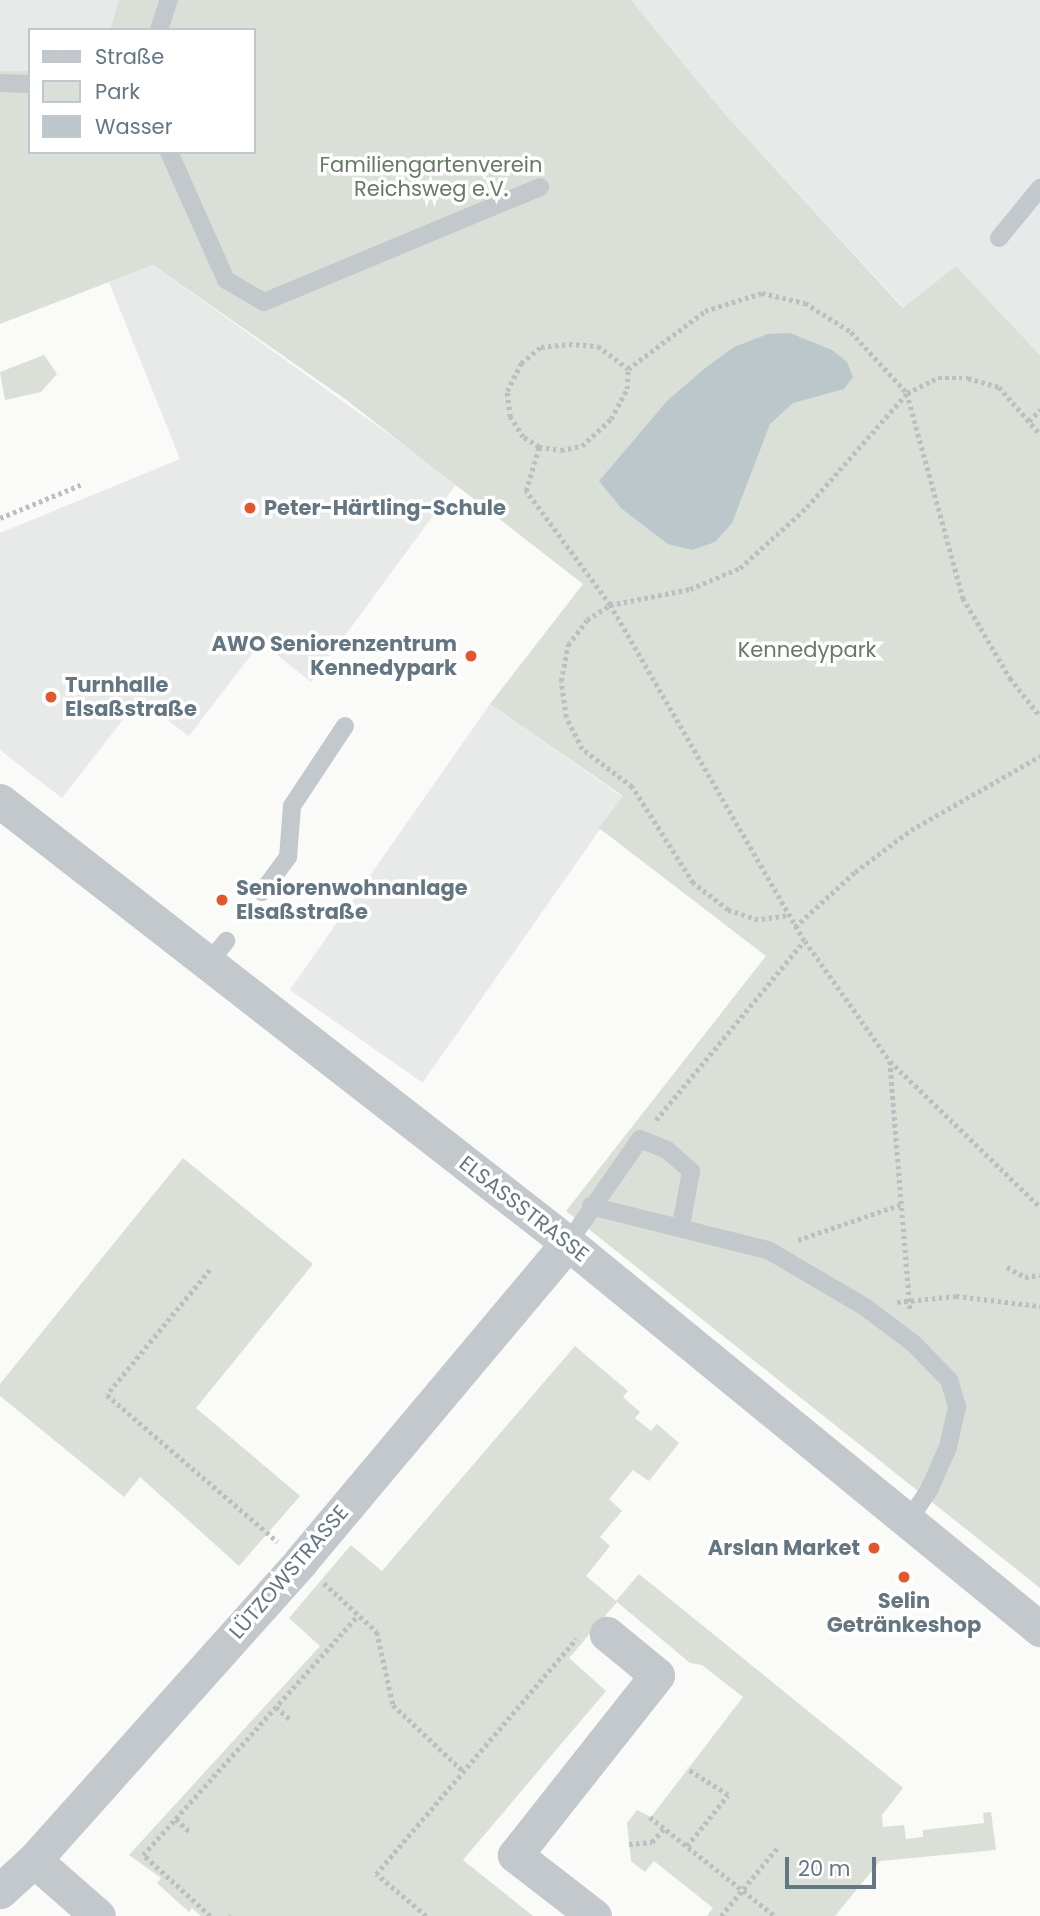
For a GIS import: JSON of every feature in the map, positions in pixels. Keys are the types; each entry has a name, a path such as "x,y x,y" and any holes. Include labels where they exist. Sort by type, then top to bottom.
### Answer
{"street":[{"name":"ELSASSSTRASSE","path":"0,801 218,951 568,1243 1040,1629"},
{"name":"LÜTZOWSTRASSE","path":"0,1892 34,1860 300,1561 568,1243"},
{"path":"592,1635 657,1675 515,1855 594,1916"},
{"path":"34,1860 98,1916"}],"lane":[{"path":"160,28 169,0"},
{"path":"0,83 28,84"},
{"path":"170,154 226,280 264,302 540,187"},
{"path":"999,238 1040,188"},
{"path":"262,892 288,858 292,806 345,726"},
{"path":"568,1243 591,1206 640,1139 667,1150 691,1171 681,1226"},
{"path":"591,1206 681,1226 768,1250 865,1307 913,1343 949,1380 957,1407 943,1458 909,1520"}],"path":[{"path":"628,369 705,311 762,293 805,303 852,332 907,393 963,598 1010,678 1040,716"},
{"path":"569,344 597,346 628,369 627,389 611,419 582,446 561,450 539,447 523,437 510,417 507,391 521,363 541,347 569,344"},
{"path":"786,916 758,920 728,910 694,883 632,787 582,749 566,717 561,681 568,645 587,620 610,605 690,589 740,568 807,507 907,393 938,378 968,379 999,387 1040,434"},
{"path":"1029,421 1040,410"},
{"path":"539,447 526,491 610,605 786,916 890,1061 1040,1207"},
{"path":"0,518 80,485"},
{"path":"794,927 855,872 911,830 1040,756"},
{"path":"640,1139 804,941"},
{"path":"890,1061 913,1343"},
{"path":"768,1250 902,1204"},
{"path":"1007,1266 1025,1277 1040,1276"},
{"path":"210,1270 107,1395 300,1561 377,1632 393,1705 463,1771"},
{"path":"865,1307 956,1296 1040,1306"},
{"path":"210,1916 199,1910 143,1855 358,1615"},
{"path":"426,1916 376,1874 463,1771 592,1635"},
{"path":"276,1707 292,1721"},
{"path":"687,1769 728,1795 687,1846"},
{"path":"650,1817 775,1916"},
{"path":"176,1819 190,1832"},
{"path":"629,1844 652,1842 664,1828"},
{"path":"721,1916 777,1848"}],"shaded area":[{"path":"0,0 119,0 111,28 28,28 28,71 0,71"},
{"path":"631,0 1040,0 1040,355 956,266 904,308 724,113"},
{"name":"Peter-Härtling-Schule","path":"153,265 457,483 311,682 261,642 189,736 139,699 62,798 0,750 0,533 180,459 109,282"},
{"path":"490,704 623,797 423,1083 290,990"}],"green space":[{"name":"Kennedypark","path":"119,0 631,0 724,113 903,308 956,266 1040,355 1040,1588 566,1211 766,956 599,828 623,796 490,704 583,584 345,399 153,265 0,324 0,71 28,71 28,154 256,154 256,28 111,28"},
{"path":"44,355 57,374 41,392 5,400 0,372"},
{"path":"183,1158 313,1264 196,1408 300,1496 239,1566 140,1477 124,1497 0,1396 0,1384"},
{"path":"575,1346 628,1391 623,1397 640,1412 635,1418 651,1431 657,1424 679,1443 649,1481 633,1470 609,1499 622,1511 600,1537 610,1546 586,1576 616,1601 639,1574 903,1788 882,1815 883,1827 904,1825 906,1839 923,1837 923,1830 984,1823 983,1813 991,1812 996,1850 880,1861 835,1916 707,1916 713,1908 654,1861 645,1872 631,1861 627,1823 637,1810 651,1817 743,1697 702,1665 690,1663 617,1602 569,1658 606,1691 463,1860 533,1916 201,1916 192,1908 189,1912 157,1883 161,1878 129,1855 320,1646 289,1618 351,1545 382,1571"}],"water":[{"path":"790,333 832,350 847,362 853,377 844,389 793,403 770,424 732,523 715,542 692,550 668,544 622,509 599,481 668,400 704,369 734,347 768,334"}],"place":[{"name":"Peter-Härtling-Schule","path":"250,508"},
{"name":"AWO Seniorenzentrum Kennedypark","path":"471,656"},
{"name":"Turnhalle Elsaßstraße","path":"51,697"},
{"name":"Seniorenwohnanlage Elsaßstraße","path":"222,900"},
{"name":"Arslan Market","path":"874,1548"},
{"name":"Selin Getränkeshop","path":"904,1577"}],"park label":[{"name":"Familiengartenverein Reichsweg e.V.","path":"431,177"}]}
